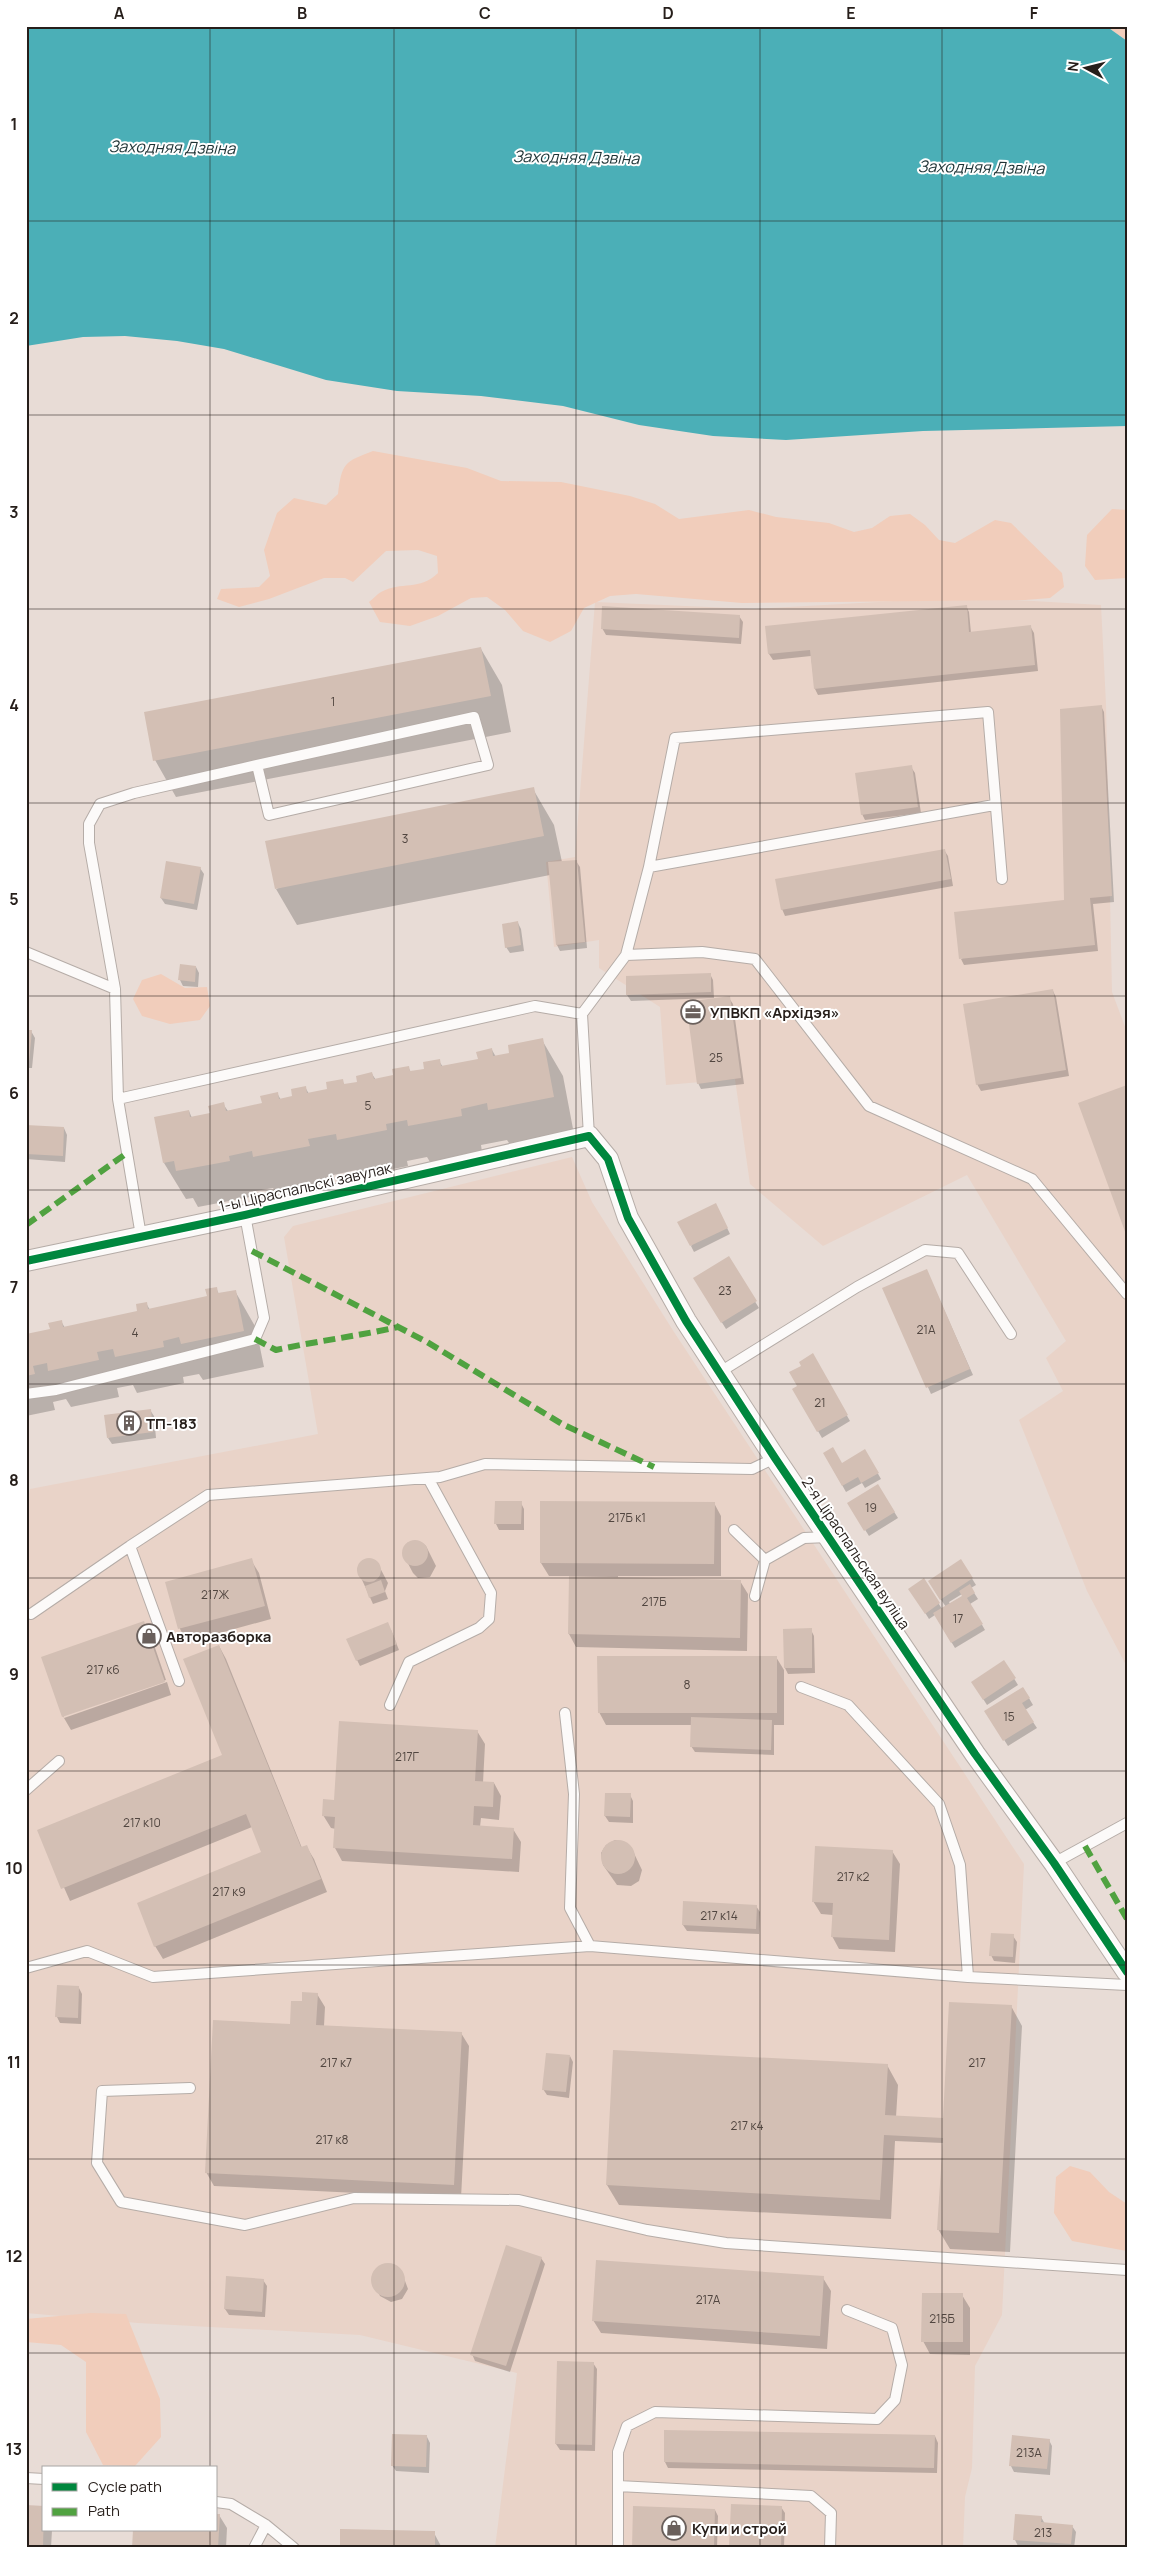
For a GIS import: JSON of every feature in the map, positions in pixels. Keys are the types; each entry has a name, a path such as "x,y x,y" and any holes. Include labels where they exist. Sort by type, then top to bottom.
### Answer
{"street":[{"name":"1-ы Ціраспальскі завулак","path":"26,1261 245,1215 589,1136"},
{"name":"2-я Ціраспальская вуліца","path":"589,1136 608,1159 628,1218 686,1322 775,1458 975,1754 1054,1863 1127,1972"}],"lane":[{"path":"589,1136 582,1014 626,955 649,867 675,738 988,712 994,804 1002,879"},
{"path":"141,1236 118,1099 115,989 89,843 89,824 100,804 134,794 257,765 474,718 488,765 269,815 257,765"},
{"path":"649,867 994,804"},
{"path":"26,952 115,989"},
{"path":"626,955 702,952 755,959 869,1106 1032,1179 1127,1294"},
{"path":"118,1099 535,1006 582,1014"},
{"path":"26,1394 56,1390 255,1339 264,1318 245,1215"},
{"path":"720,1372 857,1287 925,1250 958,1253 1011,1334"},
{"path":"31,1614 208,1495 428,1478 485,1464 752,1469 775,1458"},
{"path":"390,1705 409,1662 479,1628 490,1619 491,1593 428,1478"},
{"path":"734,1530 765,1560"},
{"path":"755,1596 765,1560 804,1538 830,1538"},
{"path":"130,1546 179,1681"},
{"path":"801,1687 848,1705 940,1804 960,1865 968,1977"},
{"path":"565,1713 574,1794 570,1908 590,1946"},
{"path":"26,1790 59,1761"},
{"path":"1054,1863 1127,1823"},
{"path":"26,1968 87,1951 153,1977 590,1946 968,1977 1127,1985"},
{"path":"190,2088 102,2091 97,2163 121,2202 245,2225 354,2198 519,2200 647,2230 726,2243 1127,2270"},
{"path":"618,2548 618,2452 626,2426 655,2412 877,2419 895,2400 902,2365 892,2328 847,2310"},
{"path":"26,2478 42,2479"},
{"path":"618,2486 811,2496 831,2513 830,2548"},
{"path":"218,2502 231,2504 266,2525 294,2548"},
{"path":"254,2548 266,2525"}],"shaded area":[{"path":"1106,26 1127,26 1127,41"},
{"path":"373,451 467,468 501,481 561,482 630,496 655,504 679,519 749,510 776,517 829,523 854,532 872,528 890,516 910,514 925,525 939,540 955,543 995,520 1011,523 1062,573 1064,587 1050,598 1025,600 742,603 636,594 610,596 584,608 571,631 550,642 523,631 505,610 487,597 471,598 438,616 410,626 380,622 369,602 378,594 388,589 424,582 438,573 437,556 418,550 386,551 353,582 345,578 324,578 269,599 239,607 217,599 221,589 259,587 270,576 264,550 277,513 294,498 326,505 338,494 341,476 346,465 350,461"},
{"path":"1112,509 1127,510 1127,578 1095,580 1085,566 1087,535"},
{"path":"967,597 1101,605 1106,704 1112,992 1127,1032 1127,1667 1087,1591 1019,1420 1063,1391 1046,1358 1066,1341 967,1175 823,1246 750,1184 735,1079 666,1085 660,1007 599,968 599,940 554,947 546,862 575,857 595,602 754,609"},
{"path":"161,974 185,988 207,987 210,1006 200,1020 170,1024 142,1016 133,999 142,980"},
{"path":"572,1157 592,1202 674,1332 1024,1864 1002,2315 975,2366 972,2468 965,2497 963,2548 495,2548 517,2373 360,2335 138,2323 26,2313 26,1509 30,1489 318,1434 284,1237 293,1226"},
{"path":"1070,2166 1090,2172 1109,2192 1127,2204 1127,2251 1072,2241 1054,2213 1056,2177"},
{"path":"91,2313 126,2314 160,2399 161,2437 135,2466 103,2465 86,2432 86,2362 61,2345 26,2342 26,2319"}],"water":[{"name":"Заходняя Дзвіна","path":"26,26 1106,26 1127,41 1127,426 923,431 786,440 713,436 639,425 563,406 481,396 397,391 326,380 224,349 177,341 125,336 83,337 26,346"}],"building":[{"path":"967,605 969,632 1031,625 1035,665 814,689 810,650 768,654 765,626"},
{"path":"602,606 740,615 739,638 601,629"},
{"path":"481,647 491,696 153,761 144,712"},
{"path":"1102,705 1112,896 1090,898 1095,945 959,959 954,912 1064,900 1060,709"},
{"path":"912,765 918,807 861,815 855,773"},
{"path":"534,787 544,836 275,889 265,841"},
{"path":"945,849 951,879 781,910 775,879"},
{"path":"577,860 585,942 556,945 548,862"},
{"path":"166,861 201,867 194,904 160,898"},
{"path":"518,921 521,945 505,948 502,924"},
{"path":"180,964 196,966 195,982 178,980"},
{"path":"711,973 711,992 626,995 626,976"},
{"path":"1053,989 1066,1070 976,1085 963,1004"},
{"path":"730,996 741,1078 697,1084 686,1002"},
{"path":"26,1030 32,1030 29,1063 26,1062"},
{"path":"543,1038 554,1097 488,1110 487,1103 461,1109 462,1116 408,1126 407,1120 386,1124 387,1130 337,1140 336,1134 308,1139 310,1146 253,1157 252,1151 229,1156 230,1161 176,1171 174,1161 163,1163 154,1117 189,1110 190,1117 210,1113 208,1106 224,1102 226,1111 262,1103 260,1096 278,1092 279,1099 292,1096 291,1089 306,1086 307,1093 327,1089 326,1082 343,1079 344,1084 357,1082 356,1076 372,1072 374,1079 393,1075 392,1069 409,1066 410,1071 424,1069 423,1062 440,1059 441,1066 478,1059 476,1052 492,1048 493,1056 509,1053 508,1045"},
{"path":"1127,1085 1127,1237 1078,1103"},
{"path":"26,1125 64,1127 63,1156 26,1154"},
{"path":"716,1203 728,1228 690,1246 677,1222"},
{"path":"729,1256 757,1301 721,1323 693,1278"},
{"path":"927,1269 970,1369 926,1388 882,1288"},
{"path":"217,1287 218,1293 236,1290 244,1331 181,1344 179,1337 163,1341 164,1347 115,1357 113,1349 97,1352 99,1360 48,1371 47,1363 33,1366 35,1374 26,1376 26,1334 50,1329 48,1323 62,1320 63,1327 137,1311 136,1304 147,1302 148,1309 207,1296 205,1289"},
{"path":"813,1353 848,1415 817,1432 792,1389 797,1386 789,1372 801,1366 799,1362"},
{"name":"ТП-183","path":"151,1409 153,1432 107,1438 104,1415"},
{"path":"833,1447 842,1463 865,1449 879,1473 861,1483 858,1477 842,1486 823,1453"},
{"path":"878,1484 895,1512 864,1531 847,1503"},
{"path":"495,1501 522,1501 521,1524 494,1524"},
{"path":"540,1501 715,1502 714,1564 540,1563"},
{"path":"415,1540 424,1544 428,1553 424,1562 415,1566 406,1562 402,1553 406,1544"},
{"path":"252,1558 265,1606 178,1629 165,1582"},
{"path":"369,1558 378,1561 381,1570 378,1579 369,1582 360,1579 357,1570 360,1561"},
{"path":"961,1559 973,1578 940,1600 928,1581"},
{"path":"569,1576 741,1580 740,1638 568,1634"},
{"path":"924,1578 940,1603 925,1614 908,1589"},
{"path":"381,1580 385,1592 369,1598 365,1586"},
{"path":"970,1584 975,1593 967,1598 983,1624 951,1643 933,1613 962,1596 959,1591"},
{"path":"144,1621 165,1682 62,1717 41,1657"},
{"path":"388,1622 397,1644 356,1661 346,1639"},
{"path":"812,1628 812,1668 784,1668 783,1629"},
{"path":"219,1645 301,1847 307,1845 321,1879 154,1947 137,1903 261,1852 246,1814 61,1889 37,1830 222,1755 183,1659"},
{"path":"597,1656 777,1656 777,1713 598,1713"},
{"path":"1004,1660 1016,1678 983,1700 971,1682"},
{"path":"1023,1687 1030,1698 1022,1703 1034,1722 1003,1741 984,1711"},
{"path":"691,1717 772,1720 771,1750 690,1747"},
{"path":"339,1721 478,1730 475,1781 494,1782 493,1807 474,1806 473,1825 514,1828 512,1859 333,1848 335,1817 322,1816 323,1799 334,1800"},
{"path":"605,1793 631,1793 630,1817 604,1816"},
{"path":"618,1840 625,1841 630,1845 634,1850 634,1864 630,1869 625,1873 618,1874 611,1873 606,1869 602,1864 601,1857 602,1850 606,1845 611,1841"},
{"path":"815,1846 893,1850 889,1940 831,1937 833,1903 812,1902"},
{"path":"683,1901 757,1905 756,1929 682,1925"},
{"path":"991,1933 1014,1934 1013,1957 989,1956"},
{"path":"57,1985 79,1986 78,2018 55,2017"},
{"path":"302,1992 318,1993 316,2025 462,2032 454,2185 205,2173 213,2020 290,2024 291,2001 302,2001"},
{"path":"949,2002 1012,2005 999,2233 937,2230 943,2138 884,2135 880,2200 606,2185 613,2050 888,2064 885,2115 943,2118"},
{"path":"546,2053 570,2055 566,2092 542,2090"},
{"path":"506,2245 542,2257 506,2366 470,2355"},
{"path":"596,2260 824,2276 820,2336 592,2321"},
{"path":"388,2263 400,2268 405,2280 400,2292 388,2297 376,2292 371,2280 376,2268"},
{"path":"226,2276 264,2279 262,2312 224,2309"},
{"path":"922,2293 963,2293 963,2342 921,2342"},
{"path":"557,2361 594,2362 592,2445 555,2444"},
{"path":"664,2430 935,2435 934,2468 664,2462"},
{"path":"392,2434 427,2435 426,2467 391,2466"},
{"path":"1012,2435 1050,2439 1047,2469 1009,2466"},
{"path":"731,2504 782,2506 781,2548 729,2548"},
{"path":"26,2505 42,2506 43,2548 26,2548"},
{"name":"Купи и строй","path":"633,2506 715,2509 714,2548 632,2548"},
{"path":"218,2514 220,2514 218,2548 132,2548 133,2532 218,2532"},
{"path":"1015,2514 1042,2516 1041,2522 1073,2525 1071,2544 1013,2540"},
{"path":"340,2529 435,2531 435,2548 340,2548"}],"marked path":[{"path":"26,1225 127,1153"},
{"path":"252,1251 427,1342 562,1424 654,1467"},
{"path":"255,1339 276,1350 398,1327"},
{"path":"1085,1846 1127,1919"}],"cycle path":[{"path":"26,1261 245,1215 589,1136 608,1159 628,1218 686,1321 775,1458 975,1754 1054,1863 1127,1972"}],"place":[{"name":"УПВКП «Архідэя»","path":"693,1012"},
{"name":"ТП-183","path":"129,1423"},
{"name":"Авторазборка","path":"149,1636"},
{"name":"Купи и строй","path":"674,2528"}]}
